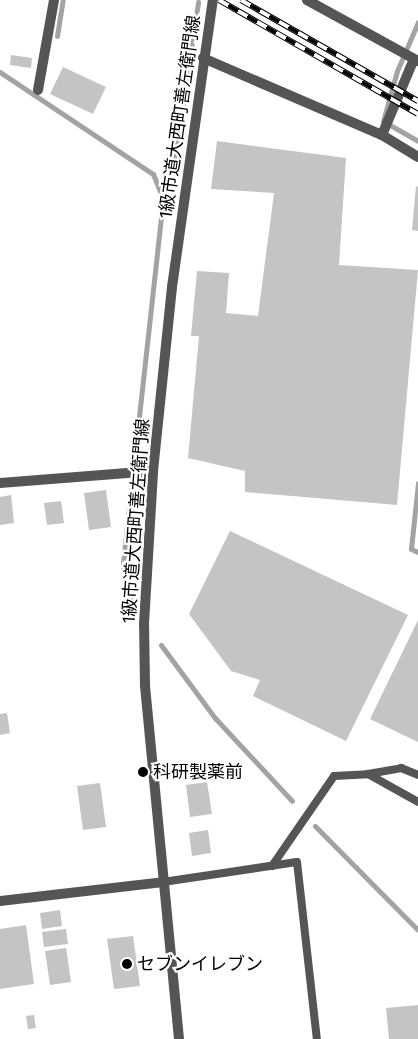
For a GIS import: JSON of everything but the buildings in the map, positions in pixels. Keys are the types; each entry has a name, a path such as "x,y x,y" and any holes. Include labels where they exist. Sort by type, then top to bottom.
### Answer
{"street":[{"path":"38,90 54,0"},
{"name":"1級市道大西町善左衛門線","path":"179,1039 145,685 146,577 153,471 172,287 203,58 213,0"},
{"path":"307,0 416,60 382,136"},
{"path":"203,58 382,136 418,157"},
{"path":"0,483 153,471"},
{"path":"0,901 163,882"}],"lane":[{"path":"272,866 334,776 368,774 401,768 418,775"},
{"path":"368,774 418,802"},
{"path":"163,882 297,862 316,1039"}],"waterway":[{"path":"57,36 63,0"},
{"path":"173,170 198,2"},
{"path":"418,22 397,71 383,121 418,141"},
{"path":"0,72 153,174 163,199 134,460"},
{"path":"418,483 411,549 418,552"},
{"path":"130,598 125,585 123,563 131,489"},
{"path":"161,645 215,718 292,801"},
{"path":"315,826 418,930"}],"railway":[{"path":"219,0 418,114"},
{"path":"241,0 418,101"}],"place":[{"name":"科研製薬前","path":"143,772"},
{"name":"セブンイレブン","path":"127,964"}]}
